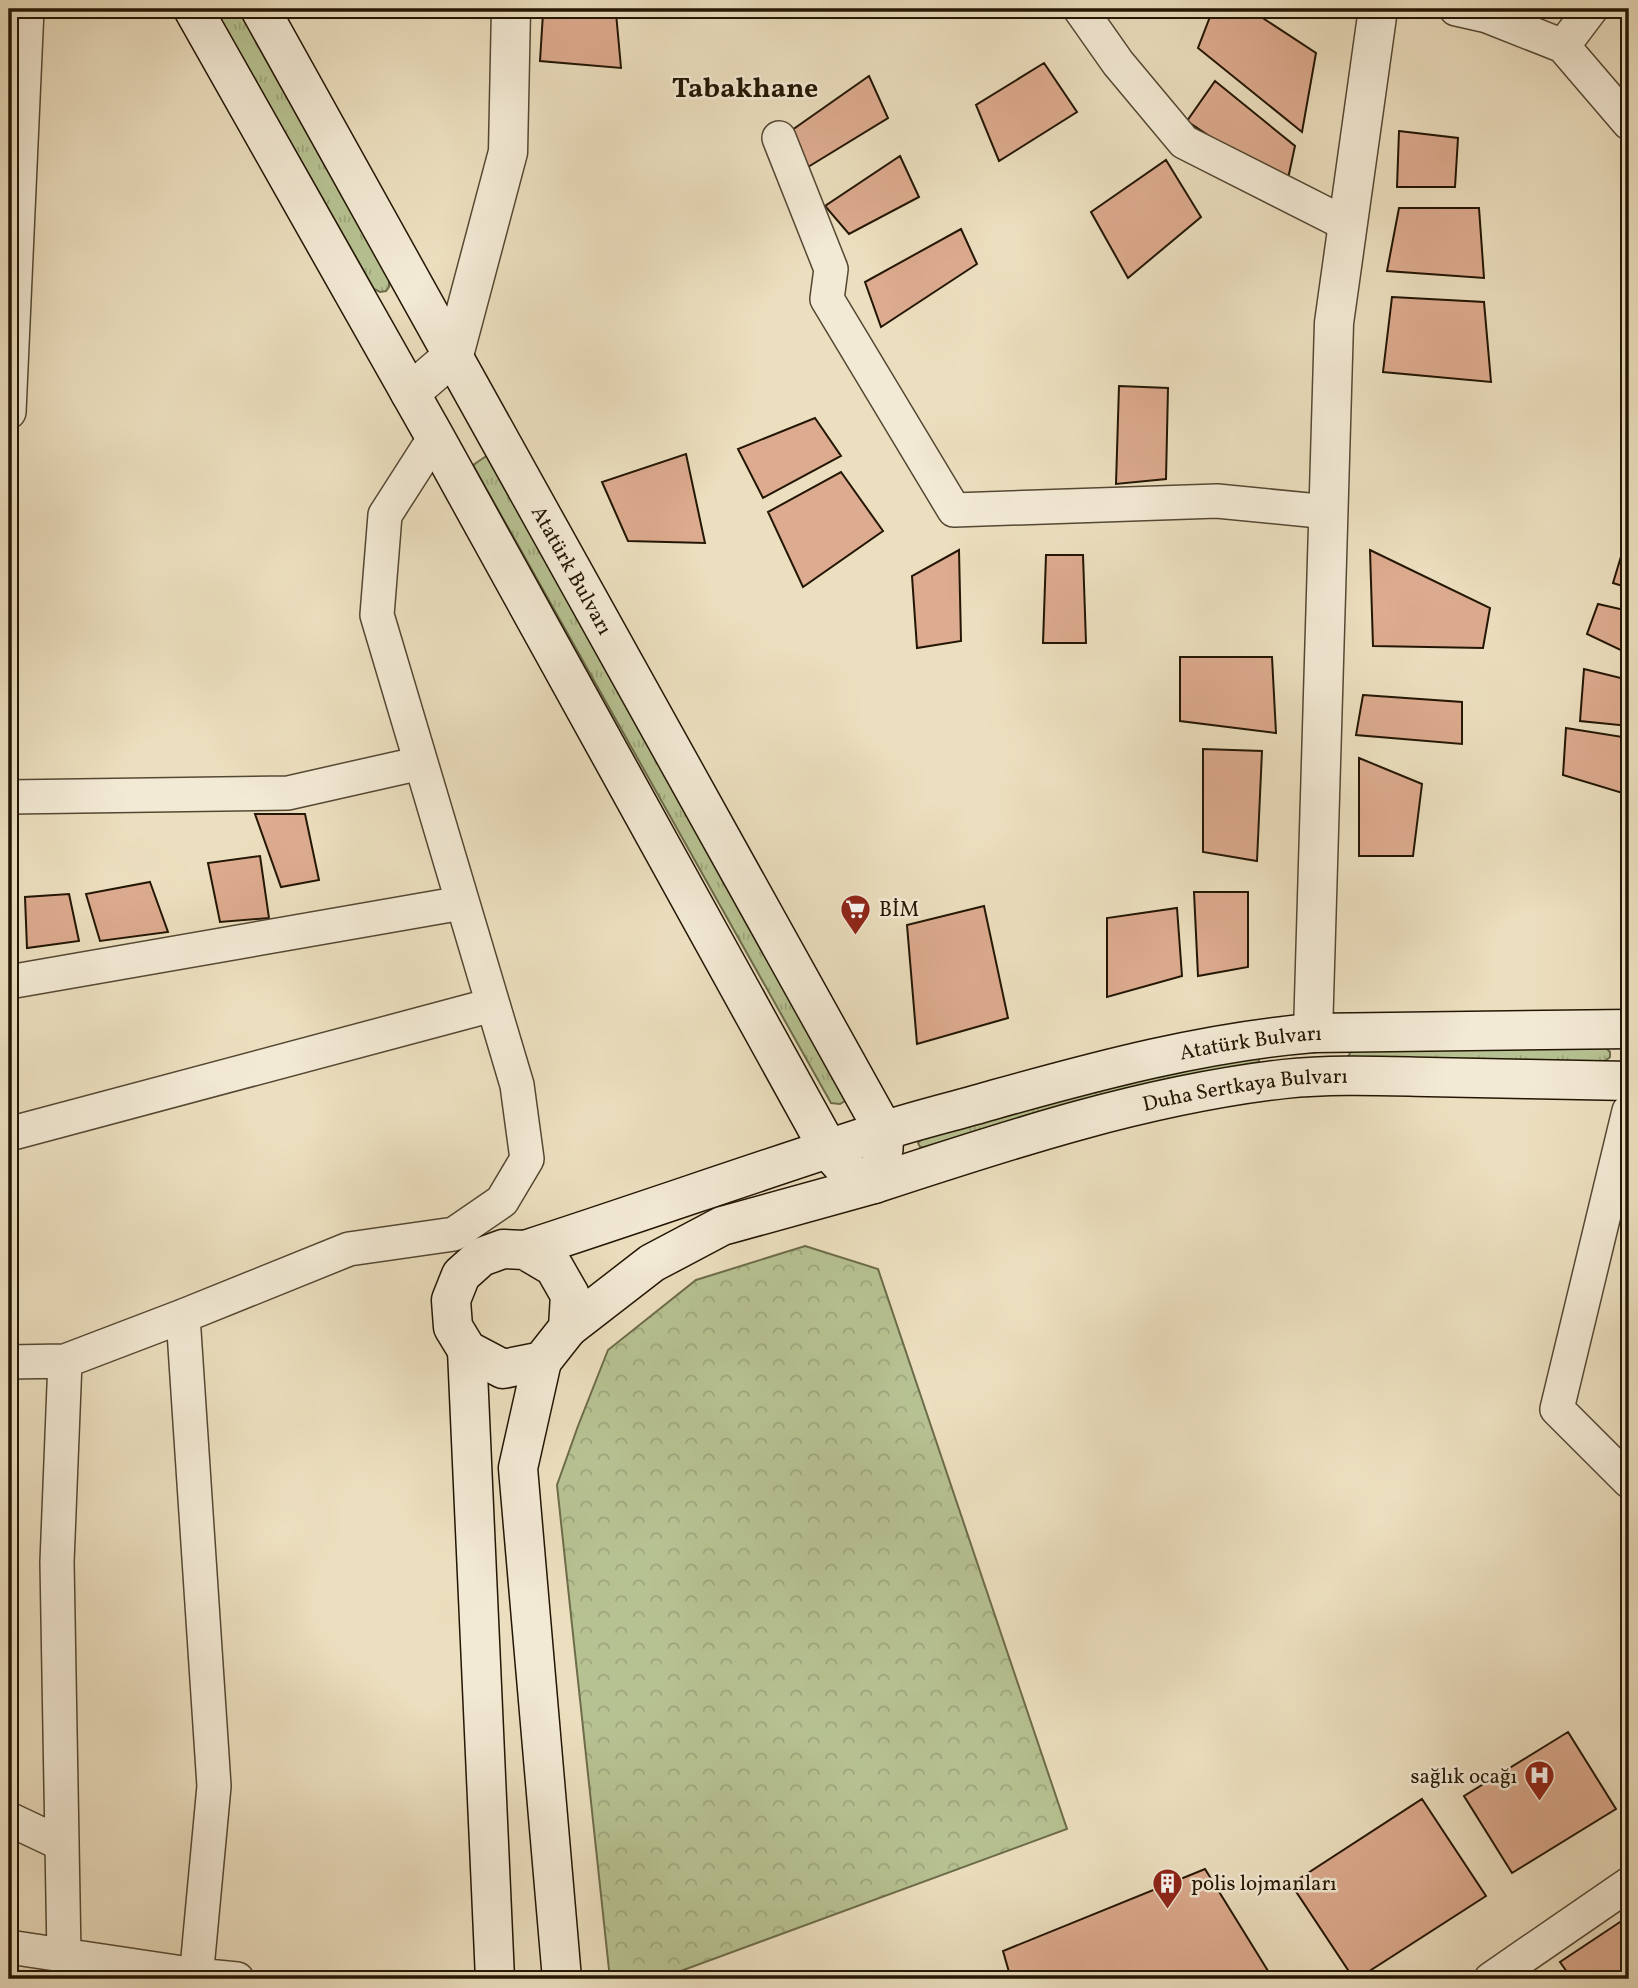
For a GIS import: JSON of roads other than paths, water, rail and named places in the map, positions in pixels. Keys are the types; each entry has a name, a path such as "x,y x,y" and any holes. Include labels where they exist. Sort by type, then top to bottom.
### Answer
{"main road":[{"path":"193,9 435,437 829,1150 844,1169 856,1178 874,1184 881,1168 884,1131"},
{"name":"Atatürk Bulvarı","path":"260,9 884,1131"},
{"path":"410,393 454,355 508,152 511,9"},
{"path":"1315,1077 1313,1033 1334,323 1378,9"},
{"name":"Atatürk Bulvarı","path":"525,1251 884,1131 1118,1067 1238,1042 1313,1033 1628,1032"},
{"name":"Duha Sertkaya Bulvarı","path":"568,1328 652,1263 722,1226 874,1184 1132,1106 1192,1093 1315,1077 1629,1081"},
{"path":"495,1979 467,1350 453,1327 451,1300 461,1275 468,1245 525,1251 554,1267 570,1296 568,1328 542,1361 518,1468 562,1979"},
{"path":"467,1350 503,1369 542,1361"}],"street":[{"path":"9,412 12,265 27,9"},
{"path":"1080,9 1118,63 1184,142 1348,225"},
{"path":"1456,9 1488,16 1563,46 1629,122"},
{"path":"1563,46 1591,9"},
{"path":"779,138 831,269 827,299 954,510 1217,501 1329,512"},
{"path":"9,1362 65,1362 349,1249 468,1245 502,1201 527,1159 517,1085 377,615 385,515 435,437"},
{"path":"9,797 288,793 421,763"},
{"path":"9,982 462,902"},
{"path":"9,1134 492,1005"},
{"path":"1629,1111 1557,1409 1629,1481"},
{"path":"183,1317 214,1786 196,1977"},
{"path":"64,1955 57,1562 65,1362"},
{"path":"9,1819 62,1844"},
{"path":"1491,1979 1629,1884"},
{"path":"9,1947 196,1977 237,1979"}],"place":[{"name":"BİM","path":"856,936"},
{"name":"sağlık ocağı","path":"1540,1803"},
{"name":"polis lojmanları","path":"1168,1910"}],"district":[{"name":"Tabakhane","path":"745,87"}]}
